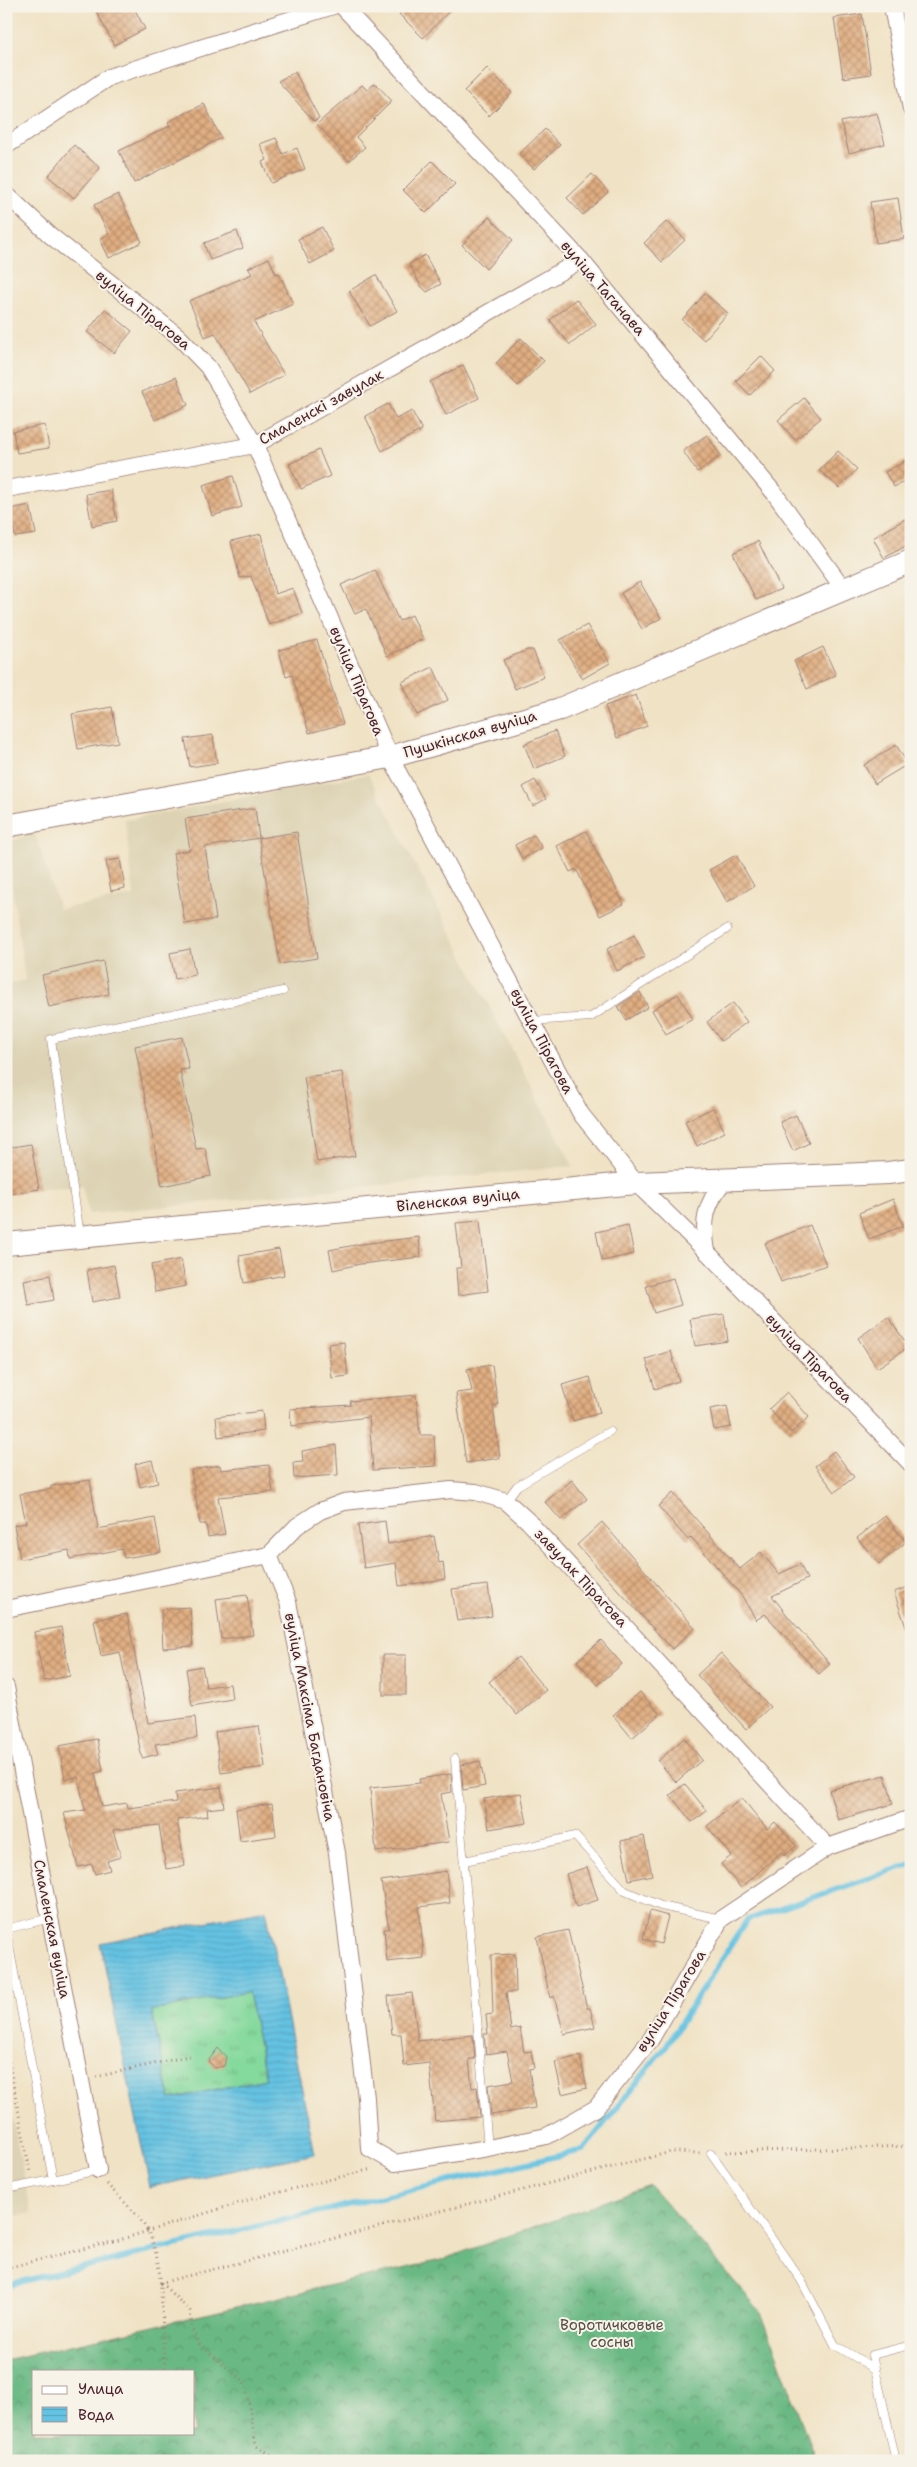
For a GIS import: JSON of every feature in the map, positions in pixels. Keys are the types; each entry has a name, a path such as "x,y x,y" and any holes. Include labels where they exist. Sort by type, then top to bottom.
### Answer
{"street":[{"path":"6,146 109,77 333,6"},
{"name":"вуліца Таганава","path":"342,6 581,260 775,494 843,588"},
{"path":"892,6 911,109"},
{"name":"вуліца Пірагова","path":"6,194 51,236 178,336 208,367 255,445 390,757 581,1114 636,1183 707,1252 911,1464"},
{"name":"Смаленскі завулак","path":"6,490 255,445 581,260"},
{"name":"Пушкінская вуліца","path":"6,826 390,757 560,708 911,561"},
{"name":"Віленская вуліца","path":"6,1244 636,1183 888,1173 911,1170"},
{"path":"707,1252 703,1229 707,1210 714,1194 725,1180"},
{"name":"завулак Пірагова","path":"269,1555 298,1526 320,1511 344,1502 451,1490 476,1492 506,1501 528,1520 828,1847"},
{"path":"6,1609 269,1555"},
{"name":"вуліца Максіма Багдановіча","path":"269,1555 288,1602 337,1853 366,2098 369,2148 395,2164"},
{"name":"Смаленская вуліца","path":"6,1688 98,2170"},
{"name":"вуліца Пірагова","path":"395,2164 547,2136 596,2108 651,2039 721,1919 828,1847 911,1818"}],"lane":[{"path":"532,1022 591,1017 727,929"},
{"path":"80,1236 50,1038 283,991"},
{"path":"506,1501 517,1486 610,1431"},
{"path":"6,1742 14,1726"},
{"path":"455,1759 488,2148"},
{"path":"465,1861 575,1836 625,1891 661,1906 721,1919"},
{"path":"50,1918 6,1929 53,2180"},
{"path":"711,2153 801,2280 834,2345 875,2369"},
{"path":"6,2189 98,2170"},
{"path":"896,2461 872,2355 911,2345"}],"path":[{"path":"6,2047 31,2177"},
{"path":"115,2073 193,2055"},
{"path":"160,2283 671,2152 711,2153 911,2146"},
{"path":"6,2268 119,2240 252,2199 395,2164"},
{"path":"98,2170 104,2181 148,2230 160,2283 165,2370"},
{"path":"160,2283 190,2311 192,2329 200,2345 242,2380 246,2387 256,2446 282,2461"}],"shaded area":[{"path":"368,774 573,1166 89,1214 82,1186 39,1189 6,1195 6,986 25,980 6,843 35,833 59,909 134,896 125,820"},
{"path":"6,2085 31,2213 6,2218"}],"green space":[{"path":"248,1991 266,2079 170,2099 152,2011"},
{"name":"Воротичковые сосны","path":"650,2185 761,2312 816,2461 6,2461 6,2360 441,2260"}],"water":[{"path":"266,1910 315,2154 150,2187 100,1943","holes":["248,1992 266,2079 170,2099 152,2011"]}],"building":[{"path":"104,6 133,6 145,29 114,45 96,11"},
{"path":"407,6 454,6 423,38 399,14"},
{"path":"862,14 871,74 843,78 834,18"},
{"path":"487,68 512,93 489,116 464,91"},
{"path":"295,72 319,118 314,121 278,81"},
{"path":"375,83 392,101 356,137 365,147 349,161 317,124 362,85 367,90"},
{"path":"204,104 221,138 134,183 119,151 170,126 168,122"},
{"path":"877,113 885,144 849,153 841,122"},
{"path":"545,129 560,145 534,169 519,154"},
{"path":"276,138 283,154 297,148 305,169 271,183 262,162 267,160 260,144"},
{"path":"74,145 100,168 74,198 48,176"},
{"path":"432,161 455,184 426,213 403,190"},
{"path":"592,174 608,192 583,215 567,198"},
{"path":"118,194 142,242 109,258 100,239 109,234 94,205"},
{"path":"898,198 904,239 876,243 870,202"},
{"path":"489,217 513,240 486,269 462,245"},
{"path":"667,221 685,240 662,262 644,243"},
{"path":"322,227 334,251 310,264 298,239"},
{"path":"237,231 243,248 210,260 204,243"},
{"path":"425,255 441,284 427,292 421,286 409,264"},
{"path":"269,258 276,274 279,273 293,304 254,322 284,375 250,394 215,333 205,337 189,301 252,274 248,268"},
{"path":"376,275 397,311 370,326 349,291"},
{"path":"705,294 728,313 704,340 682,320"},
{"path":"576,299 596,324 570,345 550,320"},
{"path":"105,309 132,331 114,353 87,332"},
{"path":"521,338 544,361 518,386 496,363"},
{"path":"761,356 775,371 750,395 736,381"},
{"path":"463,365 479,398 446,415 430,382"},
{"path":"176,377 188,405 155,420 142,392"},
{"path":"804,398 821,418 795,440 778,420"},
{"path":"388,404 396,419 412,411 422,430 382,451 365,416"},
{"path":"45,425 49,448 17,453 13,431"},
{"path":"707,435 721,456 697,472 683,451"},
{"path":"319,450 330,476 301,489 289,464"},
{"path":"838,451 857,469 839,488 819,470"},
{"path":"911,458 911,478 894,487 885,472"},
{"path":"233,476 242,507 212,516 203,485"},
{"path":"111,490 117,521 92,526 86,494"},
{"path":"30,505 36,534 15,537 10,509"},
{"path":"905,519 911,530 911,543 884,558 873,538"},
{"path":"261,534 275,594 293,588 302,613 269,625 251,576 240,578 231,541"},
{"path":"758,541 781,589 756,600 733,553"},
{"path":"375,570 399,621 412,615 423,639 387,656 366,609 355,614 341,585"},
{"path":"640,582 661,618 642,629 621,593"},
{"path":"587,625 610,663 582,679 560,640"},
{"path":"317,640 343,724 309,733 292,675 286,677 279,650"},
{"path":"823,647 836,675 807,689 794,661"},
{"path":"527,650 533,650 544,677 515,689 503,660"},
{"path":"433,667 448,700 417,715 402,682"},
{"path":"636,695 647,726 617,738 605,706"},
{"path":"112,707 118,742 78,749 72,714"},
{"path":"555,731 565,756 534,769 524,744"},
{"path":"213,735 217,763 190,767 185,739"},
{"path":"896,745 908,764 875,784 864,765"},
{"path":"535,780 546,799 533,806 523,787"},
{"path":"255,808 259,838 205,847 216,919 185,924 173,853 190,850 185,819"},
{"path":"586,831 624,904 600,916 576,869 570,872 557,846"},
{"path":"297,832 317,958 280,964 259,838"},
{"path":"534,835 542,848 522,859 515,845"},
{"path":"736,855 754,886 727,902 709,870"},
{"path":"120,859 125,888 111,891 106,861"},
{"path":"634,935 645,957 617,971 607,949"},
{"path":"190,949 195,975 175,979 170,953"},
{"path":"103,961 109,994 49,1007 42,975"},
{"path":"640,992 648,1007 626,1020 618,1006"},
{"path":"678,994 693,1019 666,1034 652,1010"},
{"path":"733,1003 747,1022 721,1041 707,1022"},
{"path":"182,1037 189,1069 180,1070 196,1149 205,1148 211,1176 162,1186 135,1046"},
{"path":"342,1072 355,1156 317,1162 304,1077"},
{"path":"713,1108 725,1132 697,1146 685,1121"},
{"path":"796,1115 809,1143 793,1151 780,1122"},
{"path":"31,1144 39,1189 6,1195 6,1148"},
{"path":"893,1199 903,1226 869,1239 859,1213"},
{"path":"480,1221 488,1291 458,1295 456,1268 461,1268 456,1223"},
{"path":"628,1225 634,1254 602,1261 596,1232"},
{"path":"810,1225 826,1265 781,1282 765,1243"},
{"path":"419,1237 421,1257 360,1264 333,1270 329,1250"},
{"path":"279,1249 284,1275 244,1283 239,1256"},
{"path":"181,1259 186,1286 155,1292 151,1265"},
{"path":"114,1265 120,1297 92,1302 87,1270"},
{"path":"50,1275 54,1300 28,1305 24,1280"},
{"path":"673,1278 681,1305 654,1313 646,1286"},
{"path":"724,1314 728,1341 695,1346 690,1319"},
{"path":"888,1317 909,1347 877,1368 858,1338"},
{"path":"344,1342 348,1376 332,1378 328,1344"},
{"path":"671,1351 679,1381 655,1389 646,1359"},
{"path":"492,1365 498,1405 493,1406 500,1458 466,1463 456,1393 472,1391 467,1369"},
{"path":"590,1377 600,1413 573,1421 562,1385"},
{"path":"787,1392 809,1417 791,1433 769,1409"},
{"path":"416,1395 420,1435 434,1435 436,1466 373,1470 369,1417 291,1426 290,1409 351,1405 350,1401"},
{"path":"727,1406 731,1427 714,1430 710,1409"},
{"path":"262,1411 264,1431 218,1437 216,1417"},
{"path":"336,1445 338,1475 294,1478 293,1463 303,1462 302,1451"},
{"path":"834,1451 854,1477 835,1492 815,1466"},
{"path":"152,1460 158,1483 140,1487 135,1464"},
{"path":"220,1465 221,1470 269,1465 273,1492 218,1497 225,1534 208,1537 206,1524 200,1524 191,1470"},
{"path":"90,1480 98,1529 155,1518 161,1552 124,1558 122,1549 70,1559 69,1550 20,1559 14,1525 26,1523 20,1494 51,1489 51,1486"},
{"path":"572,1480 587,1499 561,1520 545,1502"},
{"path":"673,1493 740,1569 761,1552 779,1574 800,1564 807,1579 772,1596 830,1664 819,1674 765,1614 756,1620 742,1596 691,1537 688,1540 658,1506"},
{"path":"885,1516 906,1542 879,1564 857,1538"},
{"path":"385,1521 388,1544 434,1536 439,1563 443,1562 445,1579 399,1586 396,1563 364,1568 358,1525"},
{"path":"602,1522 695,1628 672,1649 577,1545"},
{"path":"488,1585 492,1616 457,1621 452,1589"},
{"path":"911,1586 911,1632 908,1633 894,1592"},
{"path":"247,1595 253,1635 221,1639 216,1599"},
{"path":"190,1607 193,1646 163,1648 161,1609"},
{"path":"127,1614 148,1723 195,1717 197,1738 155,1744 158,1754 142,1758 120,1652 101,1656 94,1620"},
{"path":"61,1627 70,1676 44,1681 34,1632"},
{"path":"601,1640 622,1664 598,1685 577,1661"},
{"path":"721,1653 770,1707 746,1729 697,1675"},
{"path":"383,1655 406,1655 406,1695 383,1695"},
{"path":"518,1657 546,1690 517,1715 489,1682"},
{"path":"202,1666 206,1687 230,1684 232,1699 192,1706 186,1669"},
{"path":"640,1692 660,1714 632,1738 613,1715"},
{"path":"259,1726 265,1767 221,1773 215,1732"},
{"path":"684,1738 702,1760 676,1782 658,1761"},
{"path":"97,1739 103,1771 95,1773 102,1807 127,1803 128,1808 176,1802 175,1793 221,1787 224,1807 207,1809 208,1816 177,1820 185,1866 166,1869 159,1825 113,1830 121,1857 107,1861 110,1870 95,1874 92,1864 78,1867 64,1813 85,1810 78,1777 65,1779 59,1746"},
{"path":"480,1761 485,1786 463,1790 461,1765"},
{"path":"451,1774 452,1792 441,1794 449,1842 376,1852 370,1788 420,1783 419,1779"},
{"path":"885,1775 893,1804 838,1820 829,1790"},
{"path":"685,1784 707,1811 692,1822 670,1795"},
{"path":"521,1793 527,1823 489,1829 484,1799"},
{"path":"742,1798 767,1829 775,1822 796,1846 784,1856 781,1852 741,1888 721,1864 731,1856 707,1826"},
{"path":"272,1804 276,1836 240,1841 236,1809"},
{"path":"644,1836 652,1875 629,1880 621,1841"},
{"path":"587,1867 598,1900 576,1907 566,1874"},
{"path":"446,1871 450,1903 419,1907 424,1958 387,1962 384,1929 389,1929 381,1881"},
{"path":"650,1911 668,1916 661,1944 643,1939"},
{"path":"568,1930 587,2008 590,2008 595,2027 564,2034 554,1996 550,1998 537,1937"},
{"path":"515,1954 516,1992 506,1992 511,2030 520,2028 524,2052 531,2051 534,2068 529,2069 535,2108 491,2115 488,2085 513,2081 507,2051 486,2054 484,2034 488,2034 486,2015 493,2014 491,1955"},
{"path":"412,1993 418,2041 473,2035 475,2059 469,2059 472,2088 477,2087 480,2117 435,2121 429,2063 404,2066 401,2034 392,2034 388,1996"},
{"path":"218,2048 226,2057 224,2066 215,2068 208,2061"},
{"path":"580,2056 587,2088 562,2094 555,2062"}],"waterway":[{"path":"6,2285 583,2150 666,2046 747,1920 911,1864"}]}
